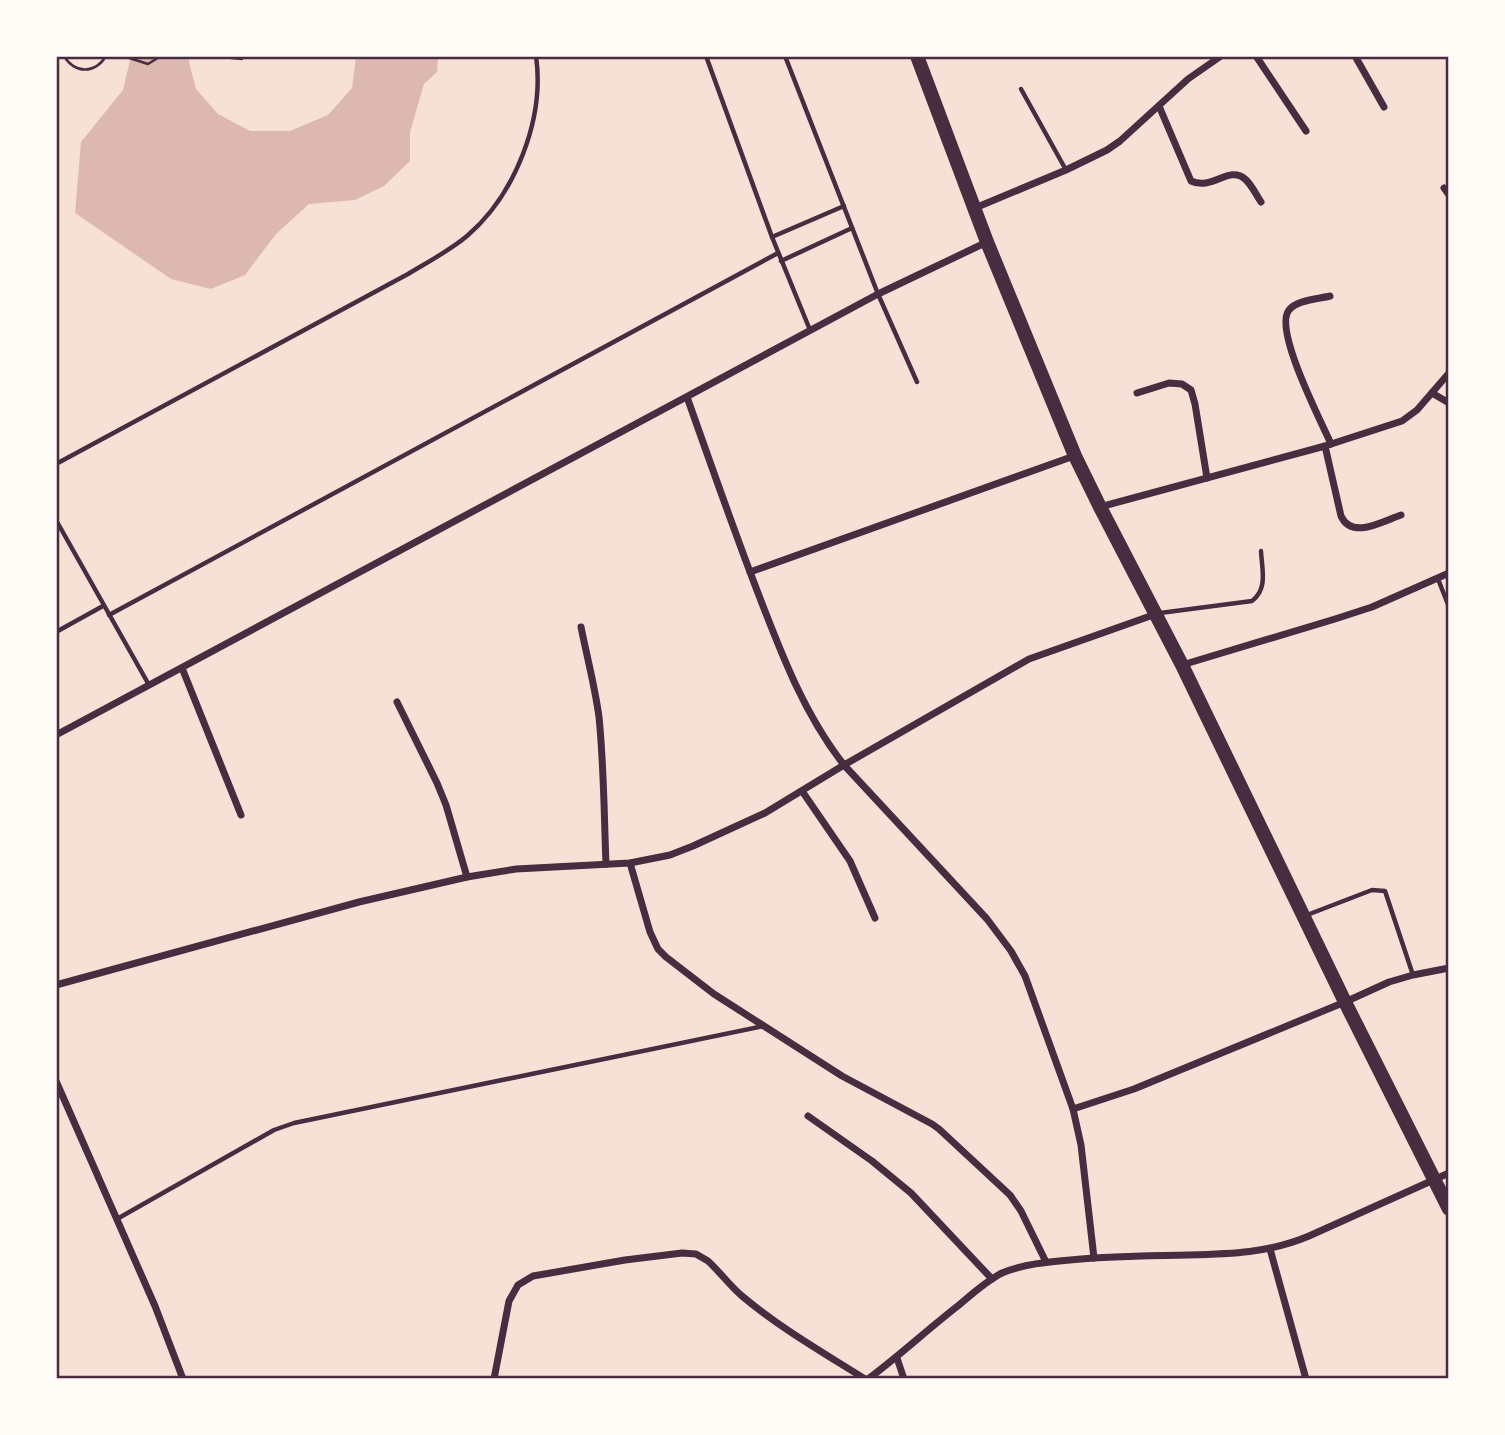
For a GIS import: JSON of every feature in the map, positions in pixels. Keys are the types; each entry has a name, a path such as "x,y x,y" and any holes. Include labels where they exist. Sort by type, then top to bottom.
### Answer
{"highway":[{"path":"917,56 987,242 1075,456 1182,665 1303,917 1449,1209"}],"street":[{"path":"975,208 1107,150 1188,79 1221,56"},
{"path":"1256,56 1306,131"},
{"path":"1355,56 1384,107"},
{"path":"1159,106 1191,181 1204,185 1227,175 1239,175 1248,181 1261,202"},
{"path":"1444,188 1449,195"},
{"path":"56,735 878,294 987,242"},
{"path":"1330,296 1294,306 1287,312 1285,323 1297,368 1328,445 1341,516 1346,525 1352,528 1365,527 1401,515"},
{"path":"1100,507 1328,445 1402,421 1418,410 1449,373"},
{"path":"1137,393 1169,383 1182,384 1191,390 1207,478"},
{"path":"1432,393 1449,403"},
{"path":"687,397 778,647 825,738 844,765 981,912 1011,951 1025,976 1073,1109 1081,1145 1094,1258"},
{"path":"750,572 1075,456"},
{"path":"1182,665 1335,620 1449,573"},
{"path":"56,985 359,902 467,877 516,869 631,863 670,855 765,813 1029,659 1156,614"},
{"path":"580,627 599,718 606,864"},
{"path":"183,668 241,815"},
{"path":"397,702 446,805 467,877"},
{"path":"803,791 850,861 875,918"},
{"path":"631,863 650,932 658,949 714,994 842,1076 939,1129 1014,1200 1046,1262"},
{"path":"1073,1109 1134,1089 1389,982 1449,968"},
{"path":"56,1081 155,1306 183,1379"},
{"path":"808,1116 872,1161 911,1193 992,1279"},
{"path":"494,1379 509,1301 518,1285 533,1276 690,1252 702,1256 742,1296 763,1312 866,1379 897,1358 992,1279 1012,1270 1046,1262 1231,1254 1289,1245 1449,1172"},
{"path":"1270,1249 1306,1379"},
{"path":"897,1358 904,1379"}],"lane":[{"path":"56,464 408,274 467,236 502,195 519,163 534,110 537,88 536,56"},
{"path":"706,56 781,261 810,331"},
{"path":"785,56 878,294 917,382"},
{"path":"1021,89 1066,170"},
{"path":"772,237 844,206"},
{"path":"781,261 852,228"},
{"path":"109,615 778,253"},
{"path":"56,520 149,685"},
{"path":"1156,614 1252,601 1263,587 1261,551"},
{"path":"1438,578 1449,607"},
{"path":"56,632 103,606"},
{"path":"1303,917 1371,890 1385,891 1413,975"},
{"path":"117,1219 274,1130 294,1123 764,1026"}],"path":[{"path":"64,56 70,64 85,70 100,65 106,56"},
{"path":"123,56 148,64 161,56"},
{"path":"212,56 242,59"}],"shaded area":[{"path":"131,56 190,56 196,89 218,114 250,131 290,131 328,115 352,88 356,56 438,56 437,72 424,84 410,132 410,161 384,186 355,200 309,204 276,234 245,275 211,289 171,279 75,213 81,142 123,90"}]}
